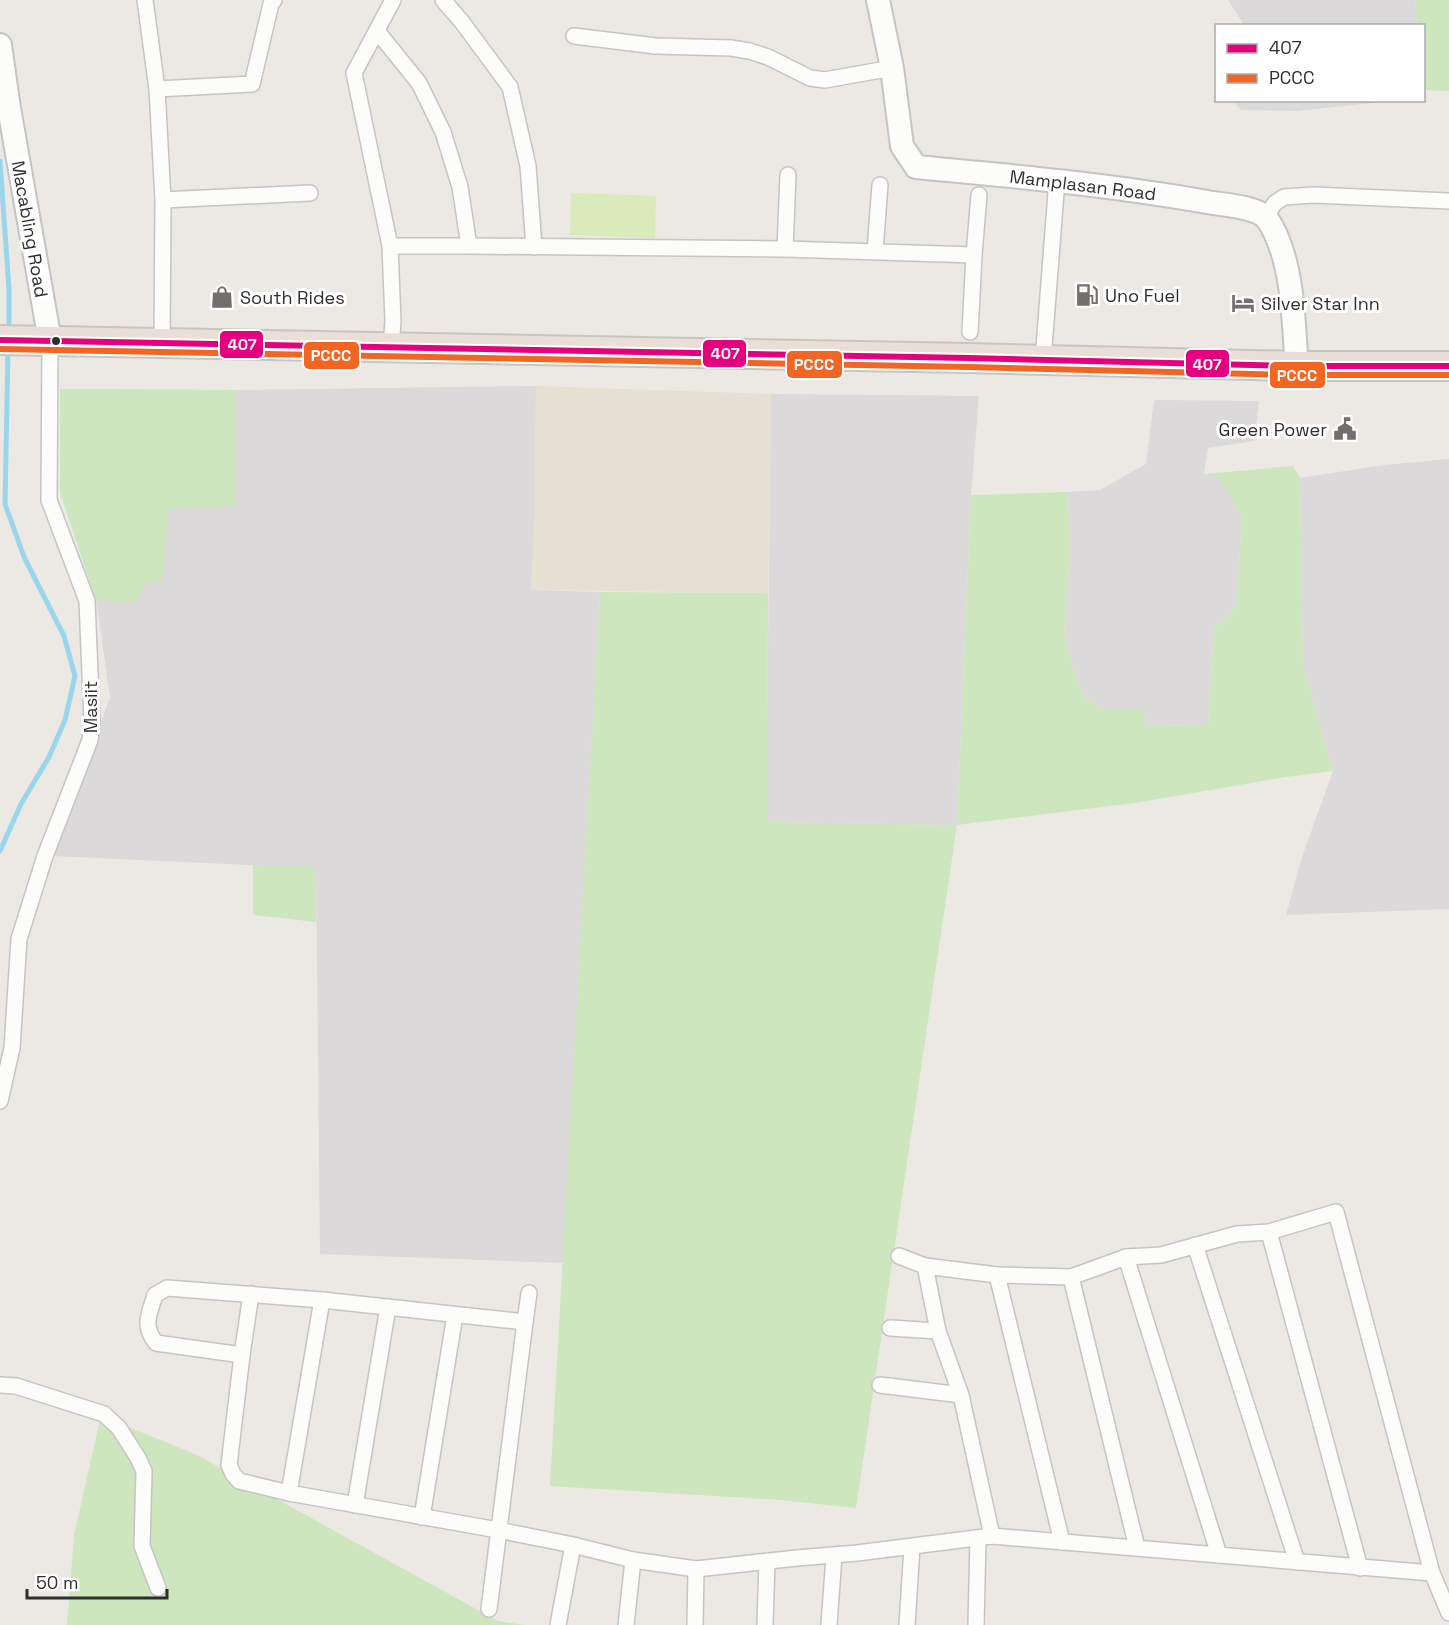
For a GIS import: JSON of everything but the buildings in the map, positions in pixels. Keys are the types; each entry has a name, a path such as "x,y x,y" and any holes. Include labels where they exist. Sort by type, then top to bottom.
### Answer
{"highway":[{"path":"0,340 1297,366 1449,366"}],"street":[{"path":"145,0 157,89 163,200 162,343"},
{"path":"157,89 252,84 271,4 274,0"},
{"path":"391,348 393,321 390,246 354,73 393,0"},
{"path":"443,0 510,87 528,166 534,247"},
{"name":"Mamplasan Road","path":"879,0 892,68 902,146 916,167 1057,180 1191,199 1254,210 1265,217"},
{"path":"377,31 419,83 443,132 460,187 469,246"},
{"path":"574,36 656,46 731,48 749,51 768,57 817,80 892,68"},
{"name":"Macabling Road","path":"0,45 42,341"},
{"path":"785,249 788,175"},
{"path":"1042,360 1057,180"},
{"path":"876,251 880,185"},
{"path":"163,200 310,193"},
{"path":"970,332 979,195"},
{"path":"1297,366 1290,280 1284,253 1273,228 1265,217 1275,203 1284,197 1314,195 1449,201"},
{"path":"390,246 785,249 974,255"},
{"name":"Masiit","path":"0,1101 12,1048 19,939 45,856 90,740 92,722 87,601 49,500 42,341"},
{"path":"899,1256 925,1266 997,1275 1071,1277 1126,1257 1161,1254 1236,1234 1269,1232 1336,1212 1432,1573 1449,1613"},
{"path":"1269,1232 1360,1568"},
{"path":"1195,1245 1297,1562"},
{"path":"1126,1257 1219,1555"},
{"path":"925,1266 938,1331 961,1395 985,1537 976,1625"},
{"path":"997,1275 1062,1542"},
{"path":"1071,1277 1137,1548"},
{"path":"242,1355 156,1343 149,1335 147,1324 155,1295 167,1288 250,1294 525,1322"},
{"path":"489,1609 529,1293"},
{"path":"250,1294 229,1465 232,1474 239,1481 290,1493 573,1545 633,1560 696,1569 834,1556 985,1537 1432,1573"},
{"path":"290,1493 322,1300"},
{"path":"355,1505 388,1307"},
{"path":"422,1517 455,1315"},
{"path":"890,1328 938,1331"},
{"path":"0,1385 15,1386 104,1414 119,1428 144,1471 142,1546 158,1588"},
{"path":"880,1386 961,1395"},
{"path":"558,1625 573,1545"},
{"path":"907,1625 912,1547"},
{"path":"829,1625 834,1556"},
{"path":"626,1625 633,1560"},
{"path":"765,1625 767,1561"},
{"path":"695,1625 696,1569"}],"shaded area":[{"path":"1228,0 1415,0 1417,24 1243,24"},
{"path":"1234,102 1377,102 1296,111 1241,110"},
{"path":"536,386 535,516 531,590 600,592 563,1263 320,1254 316,868 51,856 110,697 96,600 60,492 60,389 235,390"},
{"path":"536,386 771,394 768,593 531,590 535,516"},
{"path":"771,394 979,396 971,495 957,825 766,822"},
{"path":"1154,400 1259,401 1254,441 1208,448 1204,474 1220,478 1242,517 1236,607 1214,629 1208,726 1146,725 1143,709 1103,709 1084,697 1071,662 1064,633 1070,549 1068,492 1100,490 1146,464"},
{"path":"1449,459 1449,909 1286,915 1302,857 1333,771 1303,665 1300,478 1384,465"}],"green space":[{"path":"1415,0 1449,0 1449,91 1425,90 1425,24 1417,24"},
{"path":"571,193 656,196 655,238 570,235"},
{"path":"60,389 235,390 235,506 169,509 162,581 145,583 137,602 96,600 60,492"},
{"path":"1293,466 1300,478 1303,664 1333,771 1135,803 957,825 971,495 1068,492 1070,549 1064,633 1071,662 1084,697 1103,709 1143,709 1146,725 1208,726 1214,629 1236,607 1242,517 1220,479 1204,474"},
{"path":"600,592 768,593 767,822 957,825 856,1508 781,1500 550,1486"},
{"path":"253,865 316,867 316,922 253,915"},
{"path":"101,1416 195,1454 498,1621 525,1625 67,1625 74,1535"}],"waterway":[{"path":"0,161 9,289 9,333"},
{"path":"0,851 21,804 49,757 65,720 75,676 64,636 24,557 5,504 8,349"}],"transit line":[{"name":"407","path":"0,340 1297,366 1449,366"},
{"name":"PCCC","path":"0,349 1297,375 1449,375"}],"place":[{"name":"Uno Fuel","path":"1087,295"},
{"name":"South Rides","path":"222,297"},
{"name":"Silver Star Inn","path":"1243,303"},
{"name":"Green Power","path":"1345,429"}]}
